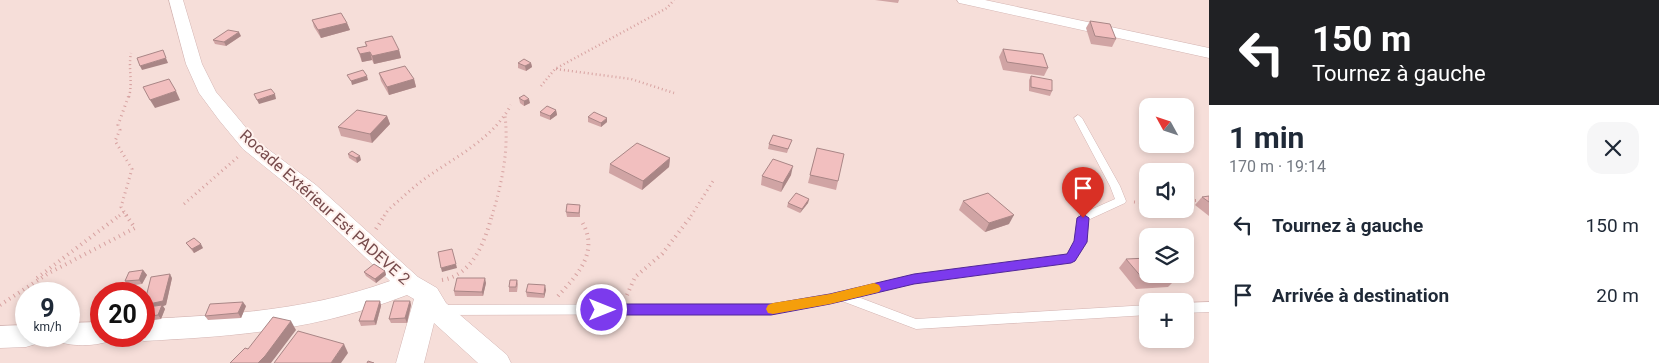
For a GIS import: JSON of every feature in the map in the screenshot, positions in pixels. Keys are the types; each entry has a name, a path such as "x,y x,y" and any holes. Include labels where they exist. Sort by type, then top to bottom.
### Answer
{"street":[{"name":"Rocade Extérieur Est PADEVE 2","path":"176,0 194,64 208,93 250,145 308,190 497,363"},
{"path":"964,0 1209,53"},
{"path":"155,329 237,325 301,316 359,302 425,296 410,363"},
{"path":"0,337 15,336"}],"lane":[{"path":"425,296 545,310 771,309 843,296 914,279 1071,258 1081,242 1083,218 1121,201 1116,186 1078,118"},
{"path":"843,296 916,324 1139,311"},
{"path":"1194,308 1209,307"}],"path":[{"path":"541,86 555,69 667,8 674,0"},
{"path":"33,282 76,256 135,228 121,207 132,169 115,141 120,130 118,125 132,87 133,78 128,68 131,54"},
{"path":"555,69 611,75 659,86 674,93"},
{"path":"366,244 388,210 428,176 470,150 505,116 510,105"},
{"path":"425,296 466,269 480,245 500,188 507,156 508,128 505,116"},
{"path":"184,204 250,145"},
{"path":"620,310 635,277 662,254 686,224 715,178"},
{"path":"1194,201 1209,200"},
{"path":"30,282 124,212"},
{"path":"545,310 582,266 590,245 588,229 581,220"},
{"path":"0,305 15,294"}],"shaded area":[{"path":"0,0 1209,0 1209,363 0,363"}],"building":[{"path":"341,13 347,23 318,30 312,20"},
{"path":"1090,21 1110,24 1116,39 1095,36"},
{"path":"228,30 239,32 224,42 213,40"},
{"path":"392,36 399,50 372,56 370,52 360,54 357,48 367,46 365,42"},
{"path":"1003,49 1043,54 1048,68 1007,62"},
{"path":"163,50 166,58 140,66 137,58"},
{"path":"524,59 531,63 525,66 518,63"},
{"path":"405,66 414,79 387,87 379,73"},
{"path":"363,70 367,76 351,81 347,75"},
{"path":"1031,76 1052,80 1052,91 1031,87"},
{"path":"169,79 176,91 150,100 143,87"},
{"path":"271,89 275,94 257,100 254,94"},
{"path":"524,95 529,99 524,101 519,98"},
{"path":"547,106 556,110 550,116 540,112"},
{"path":"357,110 387,116 370,134 338,127"},
{"path":"594,112 607,118 601,123 588,117"},
{"path":"773,135 792,140 788,149 769,144"},
{"path":"637,143 670,158 643,181 610,164"},
{"path":"817,148 844,154 838,181 810,175"},
{"path":"352,151 360,156 356,158 348,154"},
{"path":"773,159 793,166 783,183 762,176"},
{"path":"796,193 809,199 802,209 788,203"},
{"path":"988,193 1014,215 989,223 963,201"},
{"path":"1209,196 1209,202 1202,197"},
{"path":"567,204 580,205 579,213 566,212"},
{"path":"194,238 201,244 192,249 186,243"},
{"path":"452,249 456,264 441,268 438,252"},
{"path":"1139,258 1139,274 1126,259"},
{"path":"374,264 385,271 375,279 364,272"},
{"path":"143,270 139,280 125,281 129,272"},
{"path":"170,274 163,301 155,303 155,282 150,282 151,277"},
{"path":"457,278 485,278 482,292 454,291"},
{"path":"510,280 517,280 516,287 509,287"},
{"path":"528,284 545,285 544,294 526,292"},
{"path":"366,301 380,301 374,321 359,321"},
{"path":"394,301 410,301 405,318 389,319"},
{"path":"243,302 238,313 205,316 210,304"},
{"path":"162,305 158,315 155,315 155,306"},
{"path":"273,317 291,321 265,356 258,363 230,363 245,348 248,349"},
{"path":"298,331 344,344 331,363 274,363"}],"slow traffic":[{"path":"773,309 874,289"}],"route":[{"path":"602,310 771,309 830,299 914,279 1071,258 1081,242 1083,218"}]}
